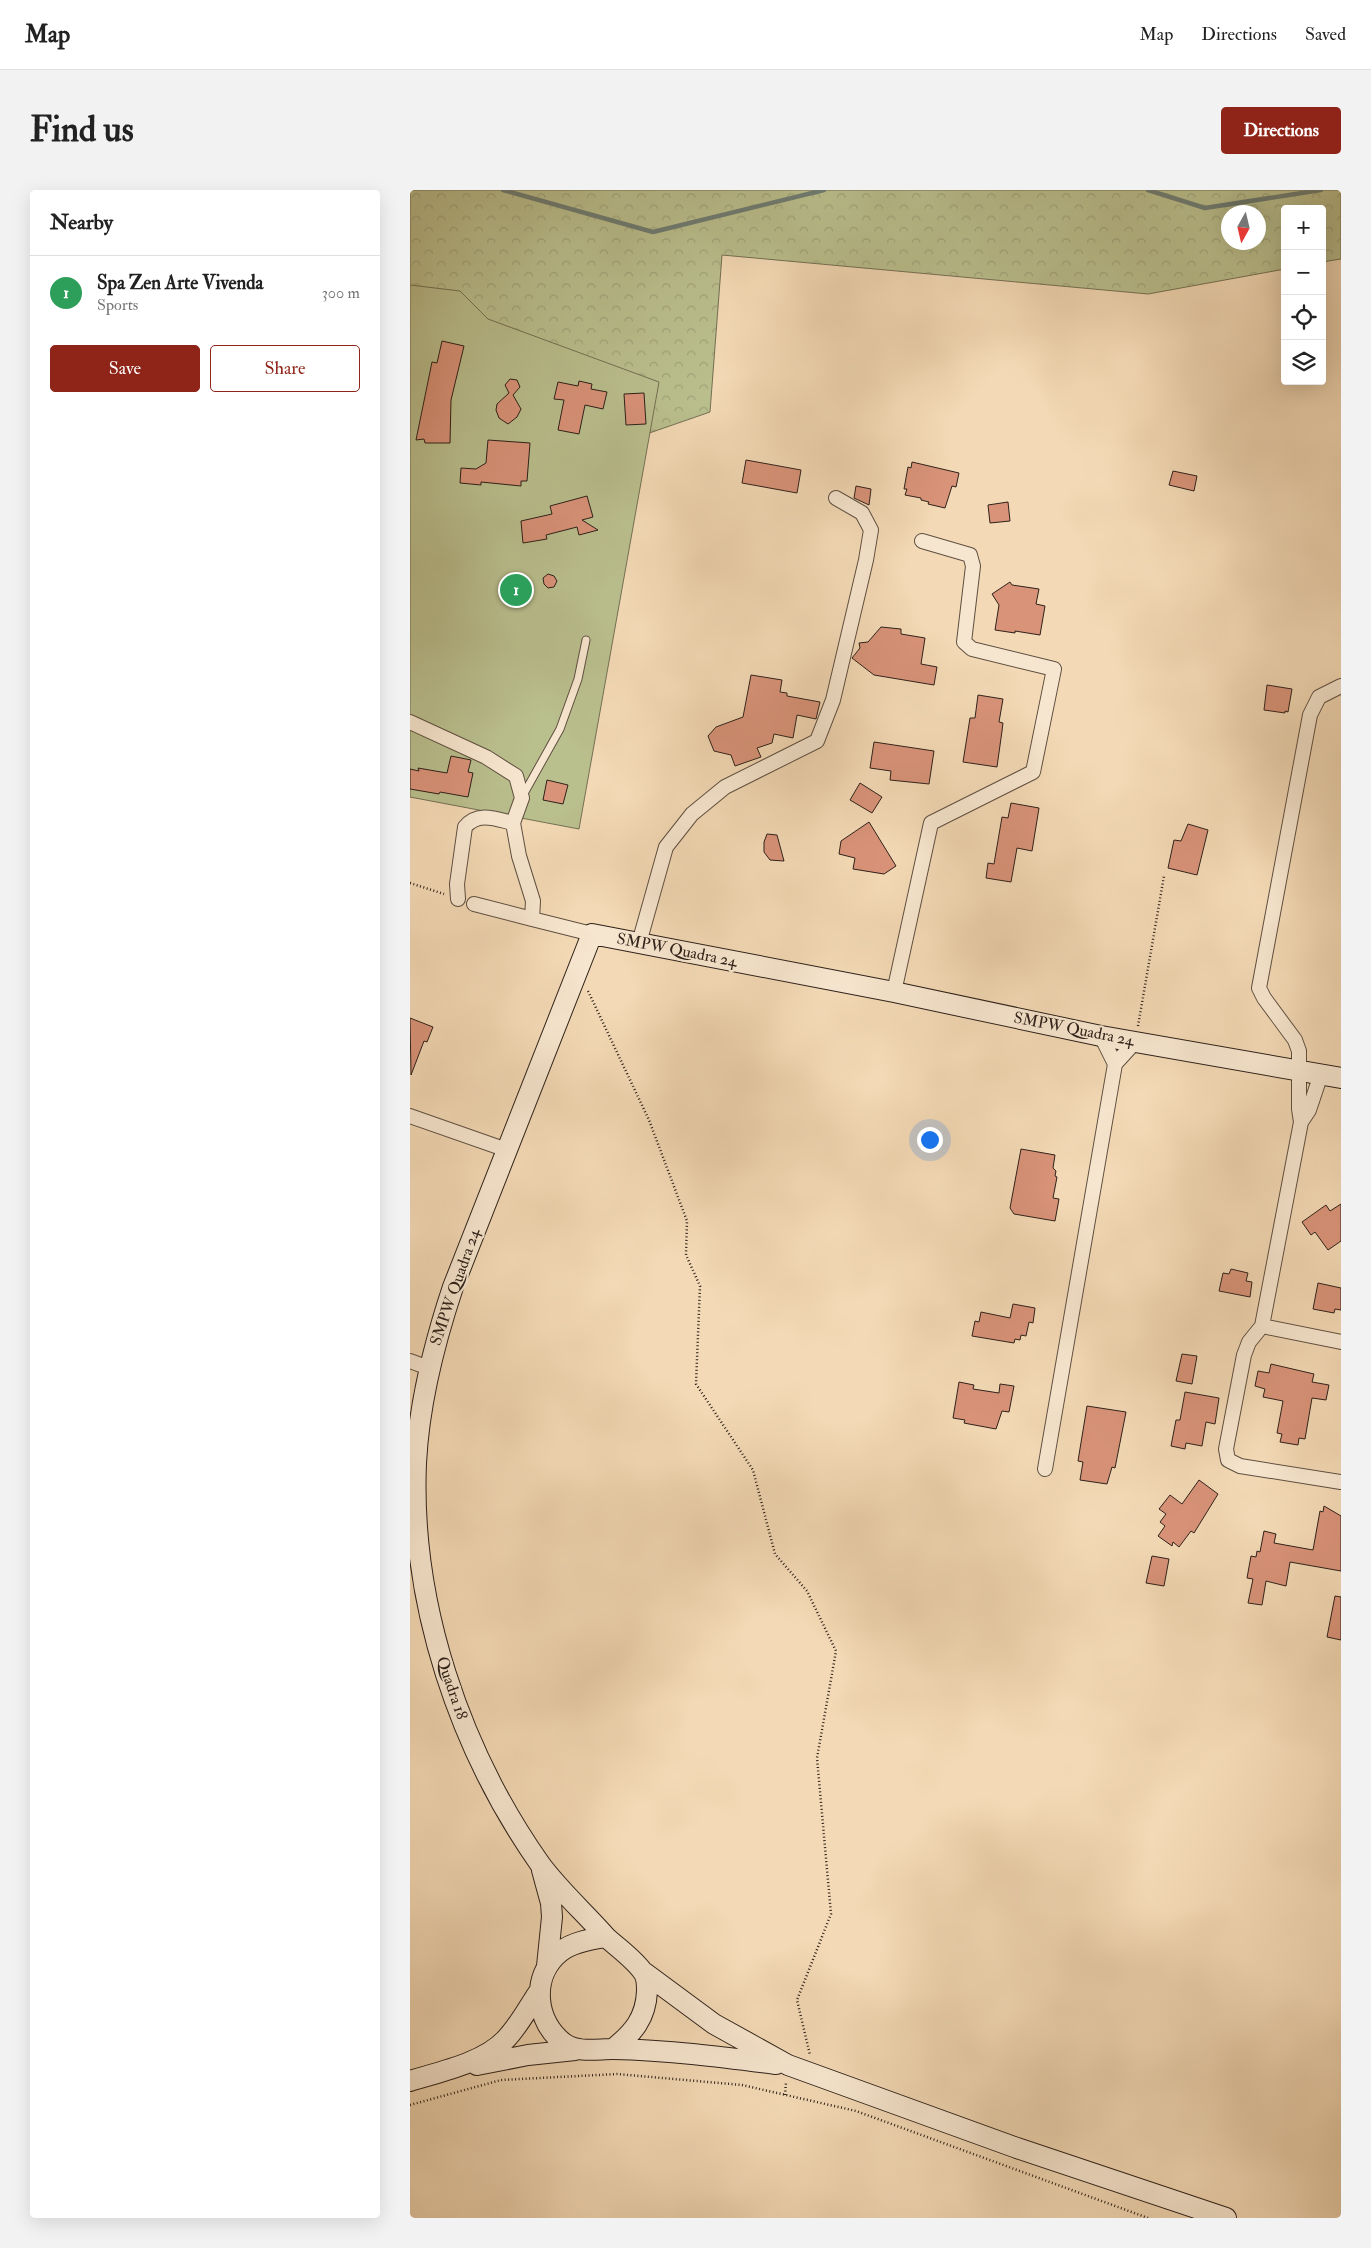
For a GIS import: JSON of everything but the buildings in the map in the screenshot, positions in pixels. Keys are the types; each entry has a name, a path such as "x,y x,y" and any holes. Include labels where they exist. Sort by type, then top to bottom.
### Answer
{"street":[{"path":"639,943 666,847 692,814 725,787 818,741 833,700 866,560 871,530 862,513 836,498"},
{"path":"894,992 931,823 1033,772 1054,669 972,650 964,642 973,566 970,555 922,540"},
{"path":"1341,686 1319,697 1310,715 1259,988 1264,998 1295,1040 1298,1051 1301,1122 1262,1326 1249,1342 1244,1355 1226,1450 1228,1460 1240,1466 1341,1482"},
{"path":"410,722 486,757 516,776 522,798 513,823 519,856 533,901 532,919"},
{"path":"458,899 457,884 465,826 470,820 484,817 513,823"},
{"path":"474,904 592,934"},
{"name":"SMPW Quadra 24","path":"413,1493 419,1428 429,1368 453,1287 592,934 894,992 1101,1036 1341,1078"},
{"path":"1101,1036 1114,1064"},
{"path":"1045,1469 1114,1064 1135,1042"},
{"path":"1301,1122 1309,1110 1321,1074"},
{"path":"410,1116 507,1150"},
{"path":"1262,1326 1341,1342"},
{"path":"410,1361 429,1368"},
{"name":"Quadra 18","path":"413,1493 425,1594 444,1672 468,1735 488,1778 541,1866"},
{"path":"541,1866 606,1937 645,1973 714,2024 788,2065 1017,2148 1226,2218"},
{"path":"410,2081 487,2054 506,2040 538,1993 547,1966 552,1917 551,1903 541,1866"},
{"path":"547,1966 559,1952 568,1947 591,1939 606,1937"},
{"path":"613,2049 634,2030 644,2012 645,1973"},
{"path":"538,1993 542,2015 548,2026 564,2043 576,2050"},
{"path":"457,2066 474,2066 528,2054 613,2049 681,2052 788,2065"}],"lane":[{"path":"522,798 560,729 578,680 586,640"}],"path":[{"path":"1135,1042 1164,876"},
{"path":"578,970 648,1120 687,1221 686,1255 700,1286 696,1384 753,1470 775,1554 807,1592 836,1651 817,1758 832,1914 797,2000 815,2075"},
{"path":"410,2105 501,2080 616,2074 742,2085 856,2111 1148,2218"}],"green space":[{"path":"410,190 1341,190 1341,259 1326,261 1326,205 1281,205 1281,270 1148,294 722,255 710,412 410,516"},
{"path":"410,285 460,291 488,319 659,382 579,829 410,797"}],"waterway":[{"path":"503,190 653,232 824,190"},
{"path":"1148,190 1205,208 1321,190"}],"place":[{"name":"Spa Zen Arte Vivenda","path":"516,590"}]}
